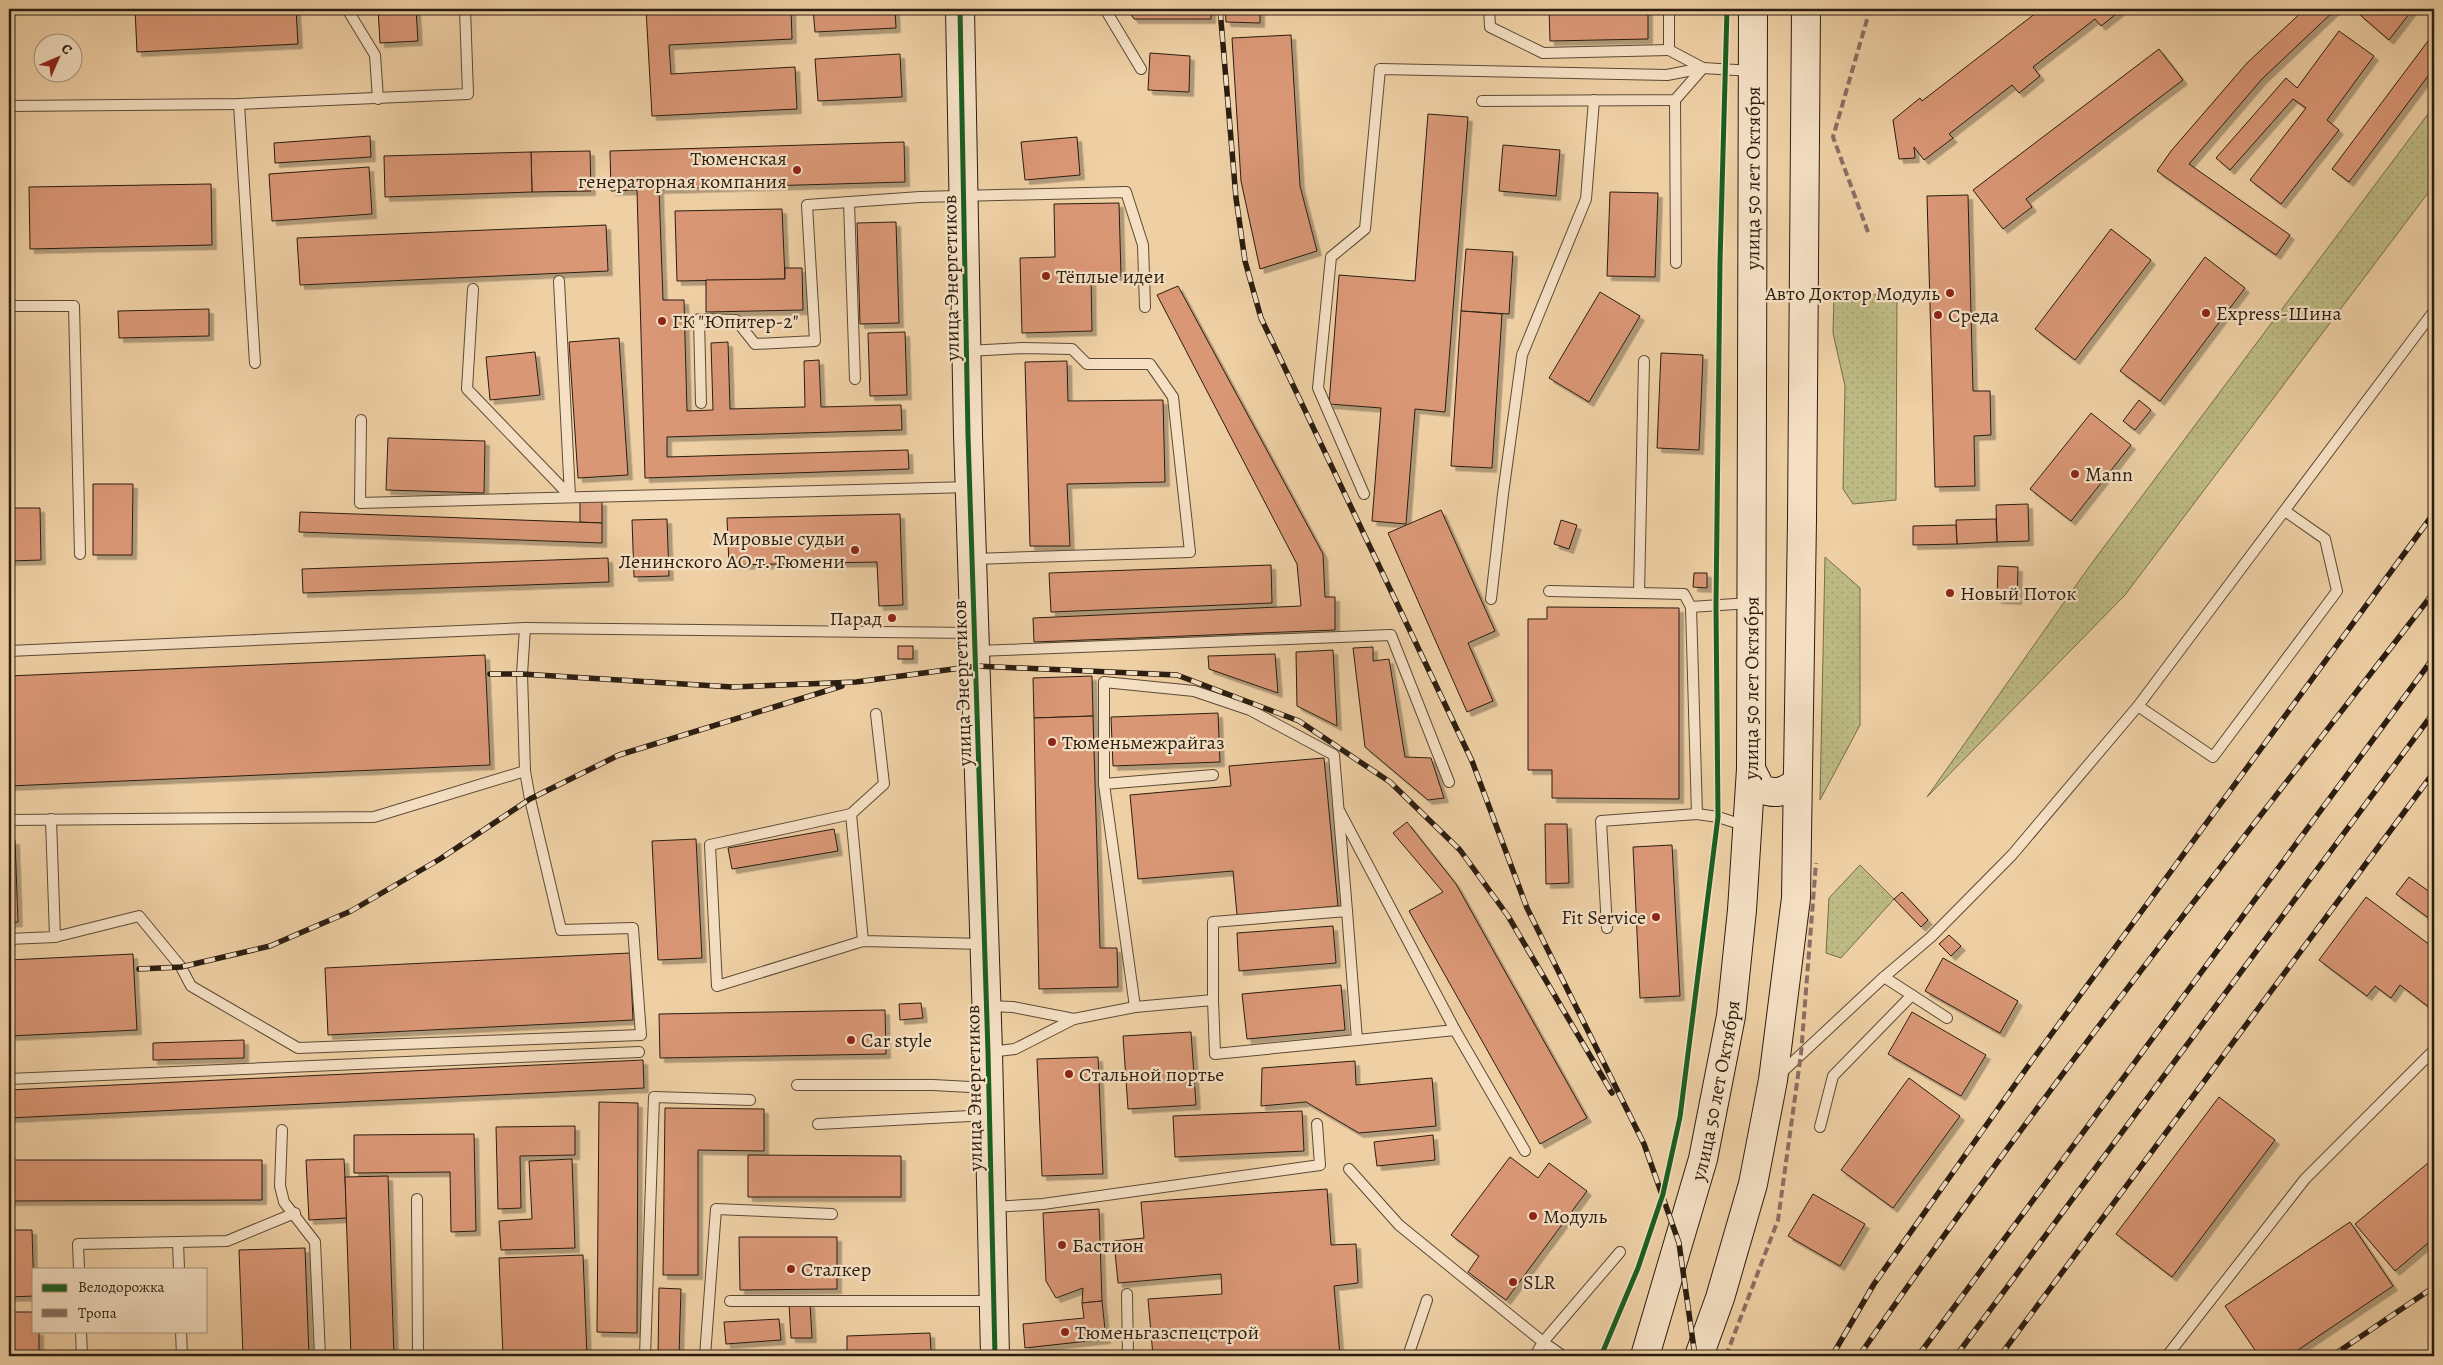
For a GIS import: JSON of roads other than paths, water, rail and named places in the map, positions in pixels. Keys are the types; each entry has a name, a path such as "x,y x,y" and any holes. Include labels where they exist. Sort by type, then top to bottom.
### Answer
{"main road":[{"name":"улица Энергетиков","path":"960,9 967,352 990,1115 995,1356"},
{"name":"улица 50 лет Октября","path":"1645,1356 1703,1159 1729,1026 1742,910 1751,768 1753,9"},
{"path":"1699,1356 1720,1298 1753,1184 1773,1080 1796,898 1796,784 1802,520 1806,9"},
{"path":"1751,768 1761,789 1772,793 1784,792 1796,784"}],"lane":[{"path":"347,9 375,54 378,99"},
{"path":"9,106 239,104 468,94 465,9"},
{"path":"1105,9 1141,69"},
{"path":"1489,9 1490,27 1543,53 1669,50 1703,68"},
{"path":"1669,9 1669,50"},
{"path":"1676,263 1675,100 1703,68"},
{"path":"1364,494 1318,388 1331,257 1365,229 1380,70 1668,76 1703,68 1753,72"},
{"path":"1491,599 1522,355 1586,199 1594,100"},
{"path":"1482,101 1675,100"},
{"path":"239,104 255,363"},
{"path":"701,404 699,319 736,320 755,344 815,341 807,205 920,197 1126,192 1143,245 1145,307"},
{"path":"848,202 855,379"},
{"path":"559,281 570,496"},
{"path":"473,289 467,389 570,496"},
{"path":"9,306 74,306 80,554"},
{"path":"1773,1080 1884,977 1931,937 2012,855 2138,706 2434,311"},
{"path":"967,352 1023,348 1072,349 1087,364 1150,364 1173,397 1190,552 973,559"},
{"path":"1639,593 1644,361"},
{"path":"361,420 360,503 971,486"},
{"path":"2138,706 2213,758 2234,732 2337,591 2325,539 2285,510"},
{"path":"1549,591 1684,594 1691,607 1697,814"},
{"path":"1691,607 1751,603"},
{"path":"9,940 55,937 139,916 182,967 191,986 298,1048 641,1035 633,928 561,930 525,771 522,674 525,628"},
{"path":"9,652 525,628 975,642 1390,635 1449,782"},
{"path":"1135,1007 1104,784 1104,682 1194,691 1250,710 1334,755 1357,1040"},
{"path":"876,714 884,784 851,814 710,845 717,986 863,941 985,944"},
{"path":"9,820 374,817 525,771"},
{"path":"1104,784 1213,775"},
{"path":"1338,808 1455,1030 1525,1150"},
{"path":"851,814 863,941"},
{"path":"1607,928 1600,821 1697,814 1718,817 1748,827"},
{"path":"51,819 55,937"},
{"path":"1347,910 1213,922 1215,1054 1455,1030"},
{"path":"1884,977 1947,1018"},
{"path":"1820,1127 1833,1076 1912,995"},
{"path":"988,1052 1015,1049 1074,1019 1135,1007 1213,1000"},
{"path":"986,1006 1013,1007 1074,1019"},
{"path":"2167,1356 2305,1179 2434,1050"},
{"path":"9,1079 639,1052"},
{"path":"797,1084 989,1088"},
{"path":"646,1356 654,1098 750,1100"},
{"path":"818,1124 990,1115"},
{"path":"992,1207 1043,1204 1320,1164 1317,1124"},
{"path":"282,1130 280,1186 284,1202 295,1213 315,1242 320,1356"},
{"path":"1350,1169 1399,1225 1543,1342 1563,1356"},
{"path":"417,1198 418,1356"},
{"path":"705,1356 716,1209 832,1214"},
{"path":"79,1268 78,1244 226,1241 295,1213"},
{"path":"178,1242 179,1268"},
{"path":"1535,1356 1543,1342 1620,1252"},
{"path":"1127,1294 1128,1356"},
{"path":"1408,1356 1427,1300"},
{"path":"730,1301 994,1301"},
{"path":"81,1332 82,1356"},
{"path":"181,1332 182,1356"}],"railway":[{"path":"1220,9 1236,198 1245,261 1261,318 1472,761 1527,908 1644,1144 1679,1243 1695,1356"},
{"path":"1832,1356 1874,1284 2031,1062 2434,513"},
{"path":"1859,1356 1998,1162 2141,970 2434,592"},
{"path":"1918,1356 2434,657"},
{"path":"490,674 522,674 732,687 856,682 976,666 1177,675 1299,721 1390,782 1460,850 1508,916 1612,1093"},
{"path":"139,969 181,967 270,946 351,911 440,859 530,799 619,755 842,686"},
{"path":"1956,1356 2434,712"},
{"path":"2000,1356 2434,772"},
{"path":"2332,1356 2434,1287"}],"place":[{"name":"Тюменская генераторная компания","path":"797,170"},
{"name":"Тёплые идеи","path":"1046,276"},
{"name":"Авто Доктор Модуль","path":"1950,293"},
{"name":"Express-Шина","path":"2206,313"},
{"name":"Среда","path":"1938,315"},
{"name":"ГК \"Юпитер-2\"","path":"662,321"},
{"name":"Mann","path":"2075,474"},
{"name":"Мировые судьи Ленинского АО т. Тюмени","path":"855,550"},
{"name":"Новый Поток","path":"1950,593"},
{"name":"Парад","path":"892,618"},
{"name":"Тюменьмежрайгаз","path":"1052,742"},
{"name":"Fit Service","path":"1656,917"},
{"name":"Car style","path":"851,1040"},
{"name":"Стальной портье","path":"1069,1074"},
{"name":"Модуль","path":"1533,1216"},
{"name":"Бастион","path":"1062,1245"},
{"name":"Сталкер","path":"791,1269"},
{"name":"SLR","path":"1513,1282"},
{"name":"Тюменьгазспецстрой","path":"1065,1332"}]}
